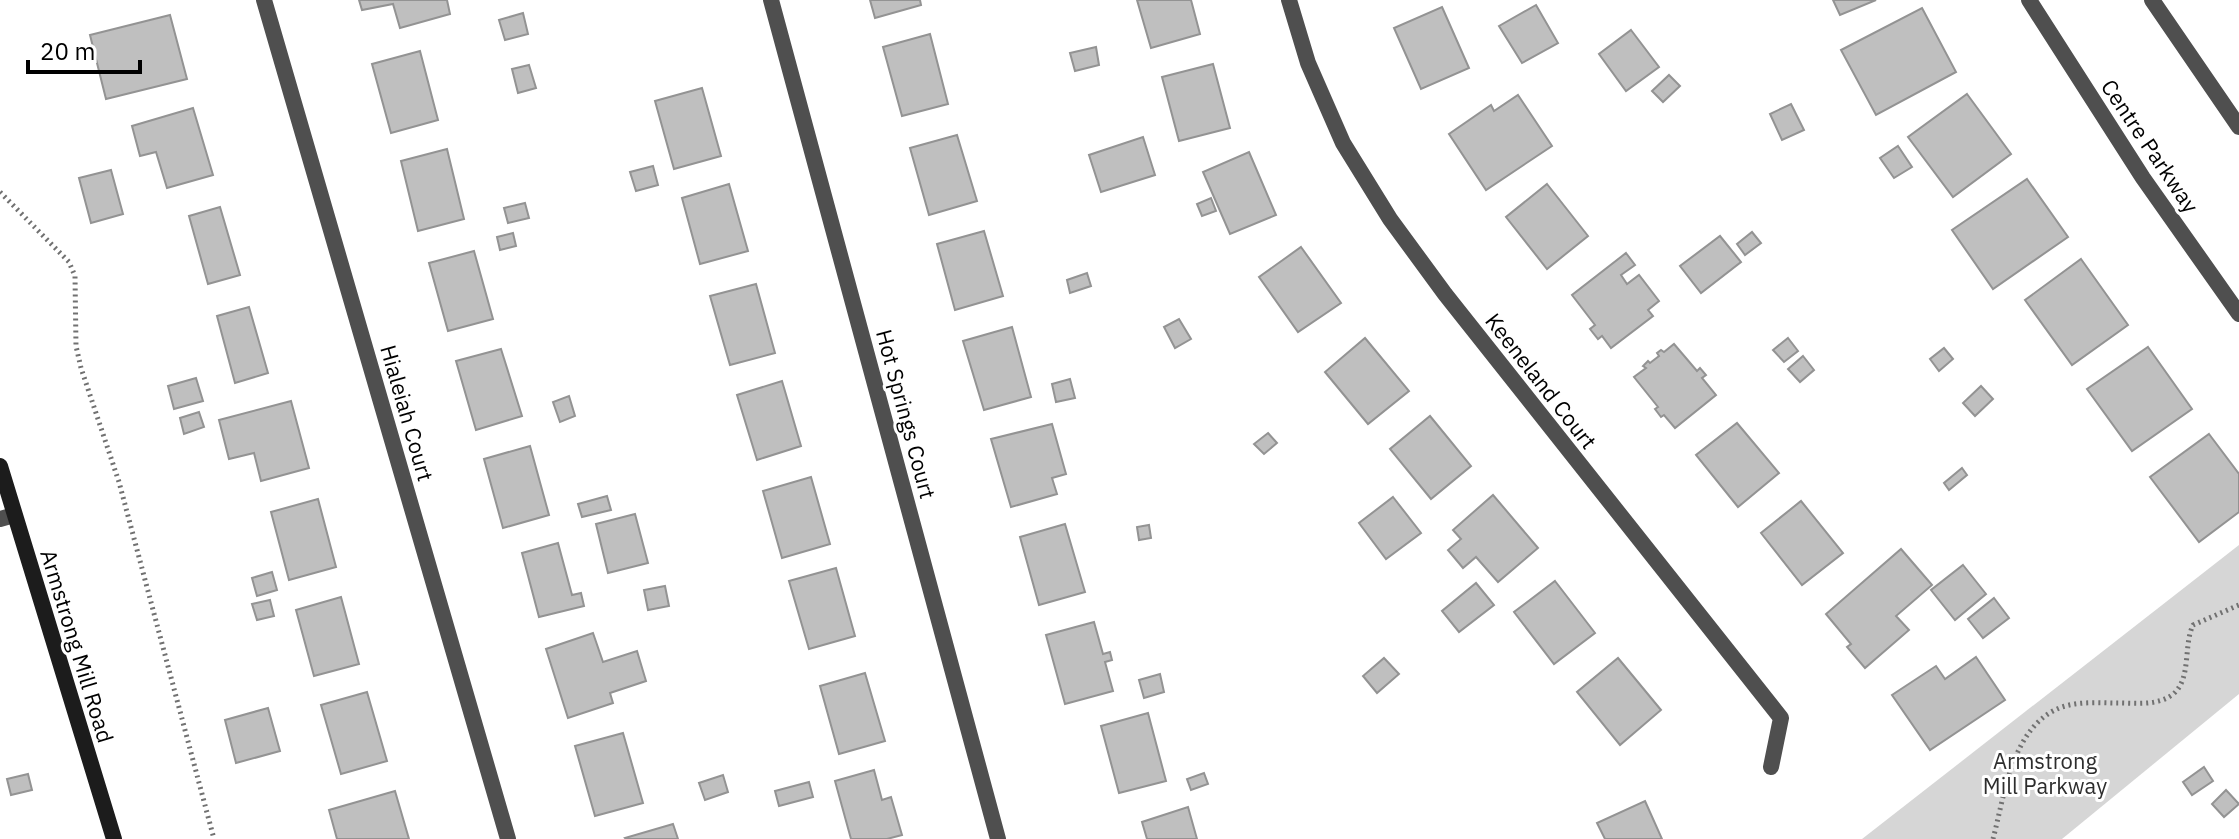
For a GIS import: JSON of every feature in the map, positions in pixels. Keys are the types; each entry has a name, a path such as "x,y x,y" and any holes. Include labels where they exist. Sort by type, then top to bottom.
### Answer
{"main road":[{"name":"Armstrong Mill Road","path":"0,466 7,517 114,839"}],"street":[{"name":"Hialeiah Court","path":"264,0 508,839"},
{"name":"Hot Springs Court","path":"771,0 998,839"},
{"name":"Keeneland Court","path":"1289,0 1308,63 1343,143 1390,219 1445,294 1781,718 1771,767"},
{"name":"Centre Parkway","path":"2029,0 2143,178 2239,314"},
{"path":"2152,0 2239,127"}],"path":[{"path":"0,192 69,262 75,276 76,346 81,368 119,482 214,839"},
{"path":"1993,839 2013,765 2022,743 2036,723 2061,707 2087,703 2154,703 2173,694 2182,682 2193,625 2239,605"}],"green space":[{"name":"Armstrong Mill Parkway","path":"2239,545 2239,694 2062,839 1862,839"}],"building":[{"path":"359,0 447,0 450,14 400,28 393,4 362,10"},
{"path":"870,0 920,0 921,5 875,18"},
{"path":"1137,0 1191,0 1200,34 1151,48"},
{"path":"1833,0 1876,0 1840,15"},
{"path":"1536,5 1558,43 1522,63 1499,26"},
{"path":"1442,7 1469,68 1421,89 1394,28"},
{"path":"1922,8 1956,72 1876,115 1841,50"},
{"path":"523,13 528,34 505,40 499,20"},
{"path":"170,15 187,79 106,99 90,35"},
{"path":"1631,30 1659,67 1626,91 1599,54"},
{"path":"930,34 948,104 902,116 883,47"},
{"path":"1096,47 1099,65 1075,71 1070,53"},
{"path":"420,51 438,120 391,133 372,64"},
{"path":"1213,64 1230,128 1179,141 1162,77"},
{"path":"529,65 536,88 518,93 512,69"},
{"path":"1669,75 1680,86 1663,102 1652,91"},
{"path":"702,88 721,156 674,169 655,101"},
{"path":"1967,94 2011,154 1953,197 1908,137"},
{"path":"1518,95 1552,146 1486,190 1449,134 1491,105 1494,111"},
{"path":"1791,104 1804,130 1782,140 1770,114"},
{"path":"193,108 213,175 167,188 156,152 140,156 132,126"},
{"path":"957,135 977,201 929,215 910,148"},
{"path":"1143,137 1155,175 1101,192 1089,155"},
{"path":"1898,146 1912,167 1894,178 1880,158"},
{"path":"447,149 464,219 418,231 401,161"},
{"path":"1249,152 1276,215 1230,234 1203,172"},
{"path":"653,166 658,185 636,191 630,172"},
{"path":"111,170 123,214 91,223 79,178"},
{"path":"2027,179 2068,237 1993,289 1952,230"},
{"path":"729,184 748,251 700,264 682,198"},
{"path":"1547,184 1588,236 1547,269 1506,217"},
{"path":"1211,198 1216,211 1202,216 1197,204"},
{"path":"525,203 529,218 508,223 504,208"},
{"path":"220,207 240,275 208,284 189,216"},
{"path":"984,231 1003,296 955,310 937,244"},
{"path":"1752,232 1761,243 1745,255 1737,244"},
{"path":"513,233 516,246 500,250 497,237"},
{"path":"1720,236 1741,262 1701,293 1680,266"},
{"path":"1301,247 1341,303 1298,332 1259,277"},
{"path":"474,251 493,319 448,331 429,263"},
{"path":"1626,253 1635,265 1621,275 1627,284 1639,275 1659,301 1648,310 1653,316 1611,348 1602,336 1598,339 1590,329 1595,325 1572,295"},
{"path":"2081,259 2128,325 2072,365 2025,300"},
{"path":"1087,273 1091,286 1070,293 1067,280"},
{"path":"756,284 775,353 730,365 710,296"},
{"path":"249,307 268,373 235,383 217,316"},
{"path":"1179,319 1191,339 1175,348 1164,327"},
{"path":"1012,327 1031,397 984,410 963,341"},
{"path":"1365,338 1409,391 1368,424 1325,372"},
{"path":"1788,338 1798,351 1784,362 1773,350"},
{"path":"1674,344 1697,371 1700,368 1706,375 1702,378 1716,395 1675,428 1664,415 1661,417 1655,409 1658,407 1634,377 1646,368 1643,366 1648,361 1650,363 1659,356 1657,353"},
{"path":"2148,347 2192,409 2132,451 2087,389"},
{"path":"1944,348 1953,359 1939,371 1930,359"},
{"path":"501,349 522,416 476,430 456,361"},
{"path":"1803,356 1814,370 1800,382 1788,369"},
{"path":"196,378 203,401 174,409 168,386"},
{"path":"1070,379 1075,398 1056,402 1052,384"},
{"path":"782,381 801,446 757,460 737,395"},
{"path":"1981,386 1993,399 1975,416 1963,403"},
{"path":"569,396 575,416 560,422 553,402"},
{"path":"291,401 309,468 261,481 254,453 229,459 219,420"},
{"path":"199,412 204,427 184,434 180,418"},
{"path":"1430,416 1471,466 1431,499 1390,449"},
{"path":"1737,423 1779,473 1738,507 1696,455"},
{"path":"1052,424 1066,474 1052,478 1057,494 1011,507 991,439"},
{"path":"1268,433 1277,443 1264,454 1254,444"},
{"path":"2209,434 2239,474 2239,512 2199,542 2150,477"},
{"path":"530,446 549,515 503,528 484,459"},
{"path":"1962,468 1967,475 1949,490 1944,483"},
{"path":"811,477 830,544 782,558 763,491"},
{"path":"1493,495 1538,548 1498,582 1476,557 1463,568 1448,550 1461,539 1453,530"},
{"path":"607,496 611,510 582,517 578,504"},
{"path":"1393,497 1421,533 1386,559 1359,523"},
{"path":"318,499 336,567 289,580 271,512"},
{"path":"1801,501 1843,553 1802,585 1761,533"},
{"path":"635,514 648,563 608,573 596,524"},
{"path":"1065,524 1085,592 1039,605 1020,537"},
{"path":"1149,525 1151,538 1139,540 1137,527"},
{"path":"558,543 572,595 581,593 584,606 539,617 522,553"},
{"path":"1901,549 1932,585 1896,616 1909,630 1865,668 1847,647 1851,644 1826,614"},
{"path":"1963,565 1986,594 1955,620 1931,590"},
{"path":"836,568 855,636 809,649 789,581"},
{"path":"272,572 277,590 257,596 252,578"},
{"path":"1555,581 1595,633 1554,664 1514,612"},
{"path":"1476,583 1494,605 1459,632 1442,611"},
{"path":"665,586 669,606 648,610 644,590"},
{"path":"341,597 359,664 314,676 296,610"},
{"path":"1994,598 2009,618 1983,638 1968,619"},
{"path":"270,600 274,616 257,620 252,604"},
{"path":"1094,622 1103,654 1110,652 1112,660 1105,662 1113,691 1065,704 1046,635"},
{"path":"593,633 603,662 637,651 646,681 610,693 613,703 568,718 546,649"},
{"path":"1976,657 2005,700 1930,750 1892,695 1936,666 1945,679"},
{"path":"1384,658 1399,674 1377,693 1363,676"},
{"path":"1618,658 1661,710 1620,745 1577,692"},
{"path":"865,673 885,741 839,754 820,686"},
{"path":"1160,674 1164,692 1144,698 1139,680"},
{"path":"367,692 387,761 341,774 321,705"},
{"path":"268,708 280,751 236,763 225,720"},
{"path":"1148,713 1166,781 1119,793 1101,726"},
{"path":"623,733 643,803 595,816 575,746"},
{"path":"2204,767 2213,781 2192,795 2183,782"},
{"path":"874,770 882,800 891,797 902,835 887,839 851,839 835,781"},
{"path":"1204,773 1208,784 1191,790 1187,779"},
{"path":"28,774 32,790 11,795 7,779"},
{"path":"723,775 728,792 705,800 699,783"},
{"path":"809,782 813,797 779,806 775,791"},
{"path":"2226,790 2239,804 2224,817 2212,804"},
{"path":"395,791 409,839 337,839 329,810"},
{"path":"1645,801 1662,839 1605,839 1597,823"},
{"path":"1188,807 1197,839 1147,839 1142,822"},
{"path":"673,824 678,839 625,838"}]}
